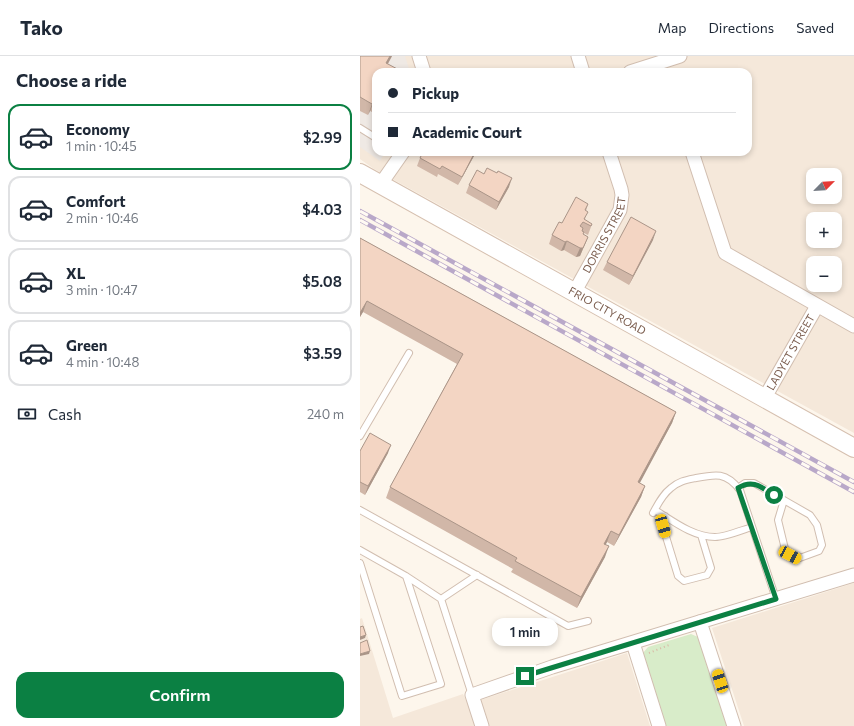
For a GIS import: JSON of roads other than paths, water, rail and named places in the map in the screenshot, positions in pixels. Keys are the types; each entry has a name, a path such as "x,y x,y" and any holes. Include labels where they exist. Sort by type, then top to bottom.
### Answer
{"street":[{"path":"419,56 423,68"},
{"path":"578,56 582,68"},
{"path":"644,68 680,56"},
{"path":"380,185 398,156"},
{"name":"DORRIS STREET","path":"574,293 620,210 622,195 621,189 610,156"},
{"path":"693,156 725,253 854,326"},
{"name":"FRIO CITY ROAD","path":"360,174 854,448"},
{"name":"LADYET STREET","path":"764,399 817,306"},
{"path":"482,726 472,695 552,667 854,575"},
{"path":"700,622 734,726"},
{"path":"633,643 659,726"}],"lane":[{"path":"360,128 372,136"},
{"path":"360,436 409,352"},
{"path":"752,527 716,537 701,535 684,528 654,511 662,496 680,481 715,474 734,482 738,488 752,527 776,599"},
{"path":"738,488 745,483 754,484 784,500 810,515 817,525 822,545 820,551 797,559 790,555 785,549 778,520 784,500"},
{"path":"360,510 568,626 588,621"},
{"path":"665,516 663,526 678,576 684,581 707,575 711,568 701,535"},
{"path":"360,550 406,576 441,599 472,695"},
{"path":"360,563 402,696 441,684 406,576"},
{"path":"441,599 477,575"}],"railway":[{"path":"360,211 854,482"},
{"path":"360,220 854,492"}]}
